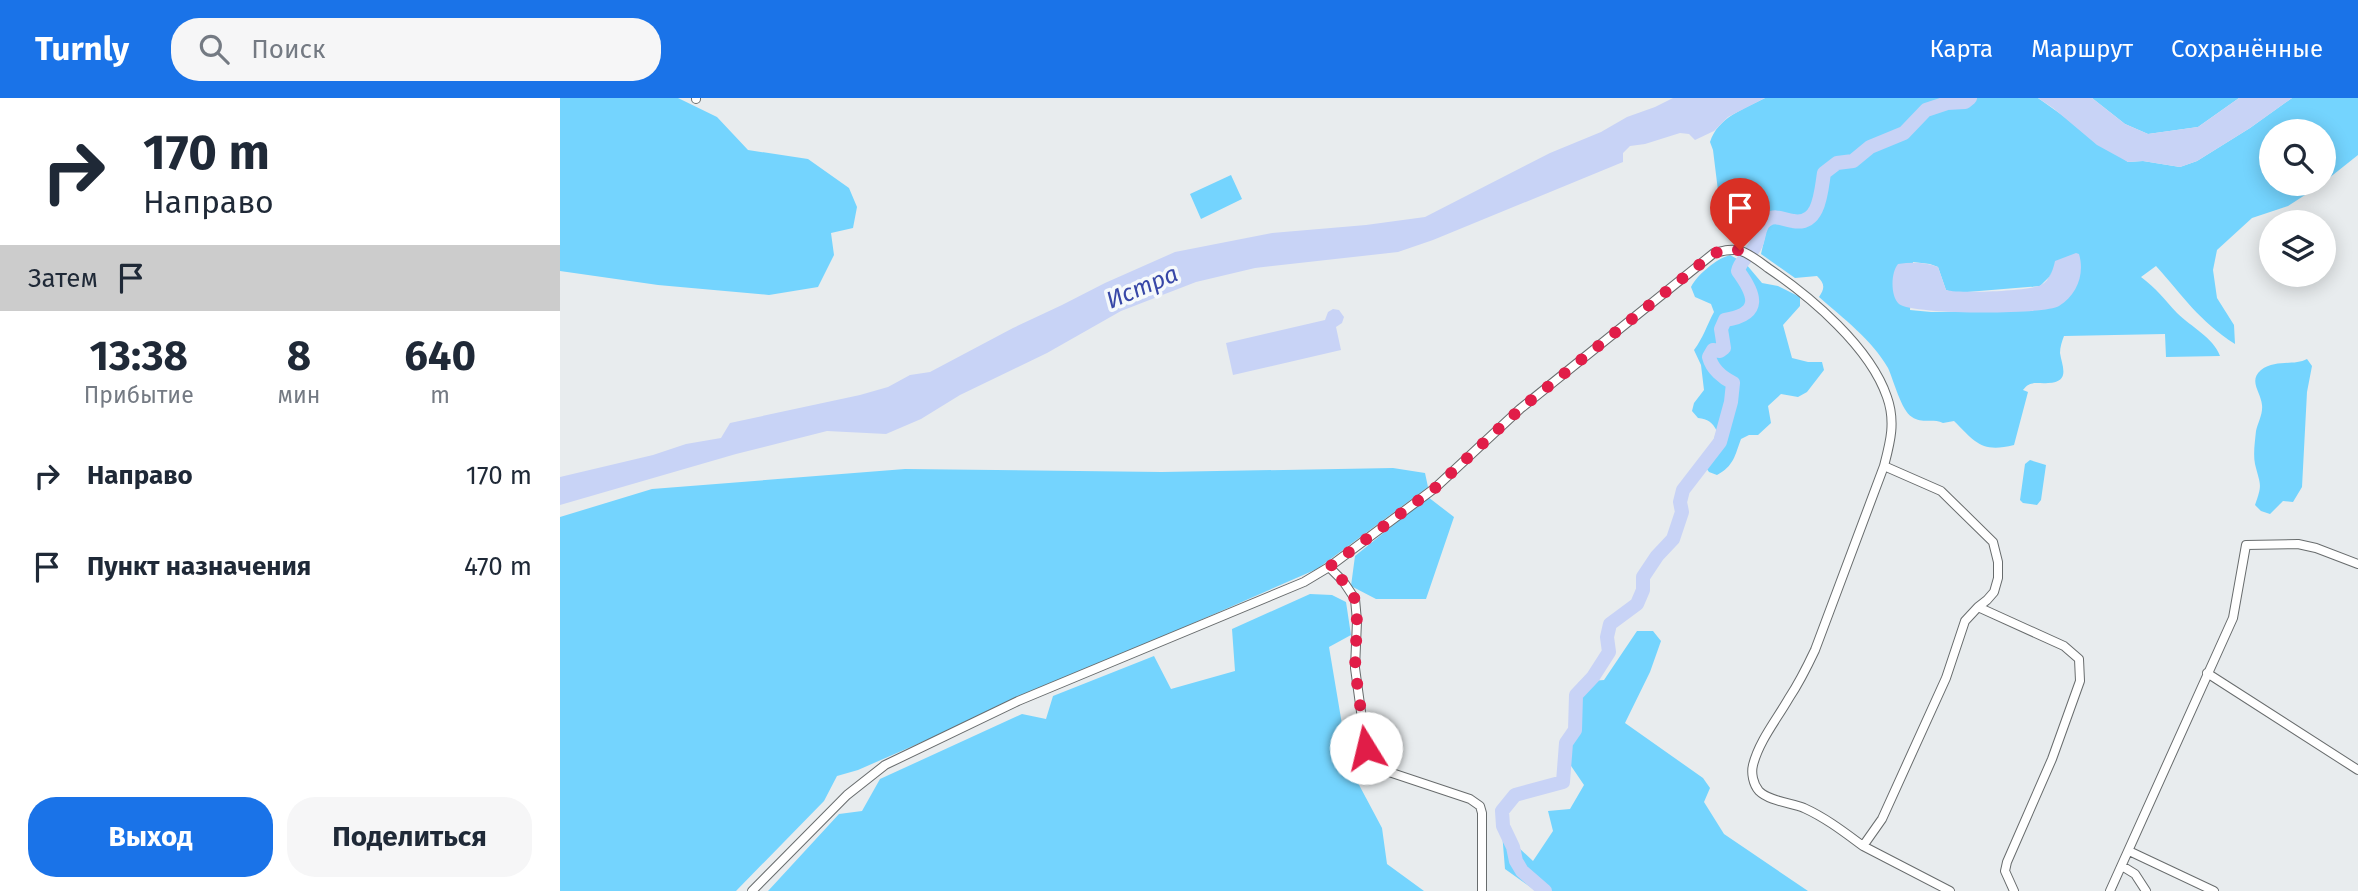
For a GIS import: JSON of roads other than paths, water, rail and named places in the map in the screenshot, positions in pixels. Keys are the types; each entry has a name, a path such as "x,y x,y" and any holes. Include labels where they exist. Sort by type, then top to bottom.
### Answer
{"street":[{"path":"752,891 847,795 885,765 1018,701 1304,582 1329,567 1435,488 1520,409 1714,253 1727,250 1740,250 1805,293 1844,333 1879,378 1888,400 1892,423 1892,437 1884,466 1815,650 1760,748 1753,764 1752,775 1759,791 1804,808 1829,821 1863,846 1950,891"},
{"path":"1863,846 1882,819 1946,678 1965,621 1994,592 1998,578 1998,562 1993,542 1941,491 1884,466"},
{"path":"2110,891 2233,618 2246,545 2298,544 2358,564"},
{"path":"1329,567 1355,599 1355,668 1366,748 1374,760 1390,772 1470,799 1480,806 1482,891"},
{"path":"1978,607 2064,646 2079,659 2080,681 2052,759 2007,862 2005,871 2014,891"},
{"path":"2207,673 2358,770"},
{"path":"2129,851 2214,891"},
{"path":"2122,866 2135,874 2146,891"}],"water":[{"name":"Истра","path":"1673,98 1765,98 1728,117 1714,131 1695,140 1689,134 1680,133 1630,146 1623,153 1623,162 1398,252 1255,268 1196,282 1121,311 1047,353 960,395 921,419 886,434 827,431 736,454 560,505 560,477 653,455 686,444 721,438 730,423 860,395 888,387 910,375 930,372 1013,328 1175,252 1272,233 1425,217 1550,153"},
{"path":"2038,98 2092,98 2125,124 2148,134 2198,127 2239,98 2292,98 2197,161 2180,167 2143,161 2128,162 2097,145"},
{"path":"2079,254 2081,269 2075,290 2059,306 2049,309 2006,312 1928,310 1899,304 1894,296 1893,278 1898,264 1918,263 1938,267 1946,290 1995,291 2041,285 2049,278 2055,261"},
{"path":"1339,310 1344,317 1342,323 1336,327 1341,350 1233,375 1226,343 1325,320 1328,312"}],"waterway":[{"path":"1545,891 1522,871 1516,861 1503,826 1502,811 1515,795 1563,782 1566,743 1575,730 1576,695 1593,677 1609,652 1607,637 1610,624 1637,604 1643,590 1643,577 1673,539 1682,512 1680,502 1683,490 1720,442 1731,402 1733,383 1718,373 1709,357 1713,350 1720,351 1724,348 1721,329 1725,320 1737,317 1750,308 1751,295 1738,271 1739,267 1754,248 1764,222 1777,217 1802,221 1814,213 1818,206 1824,173 1837,163 1853,161 1870,147 1904,133 1926,110 1947,103 1965,102 1970,98"}]}
